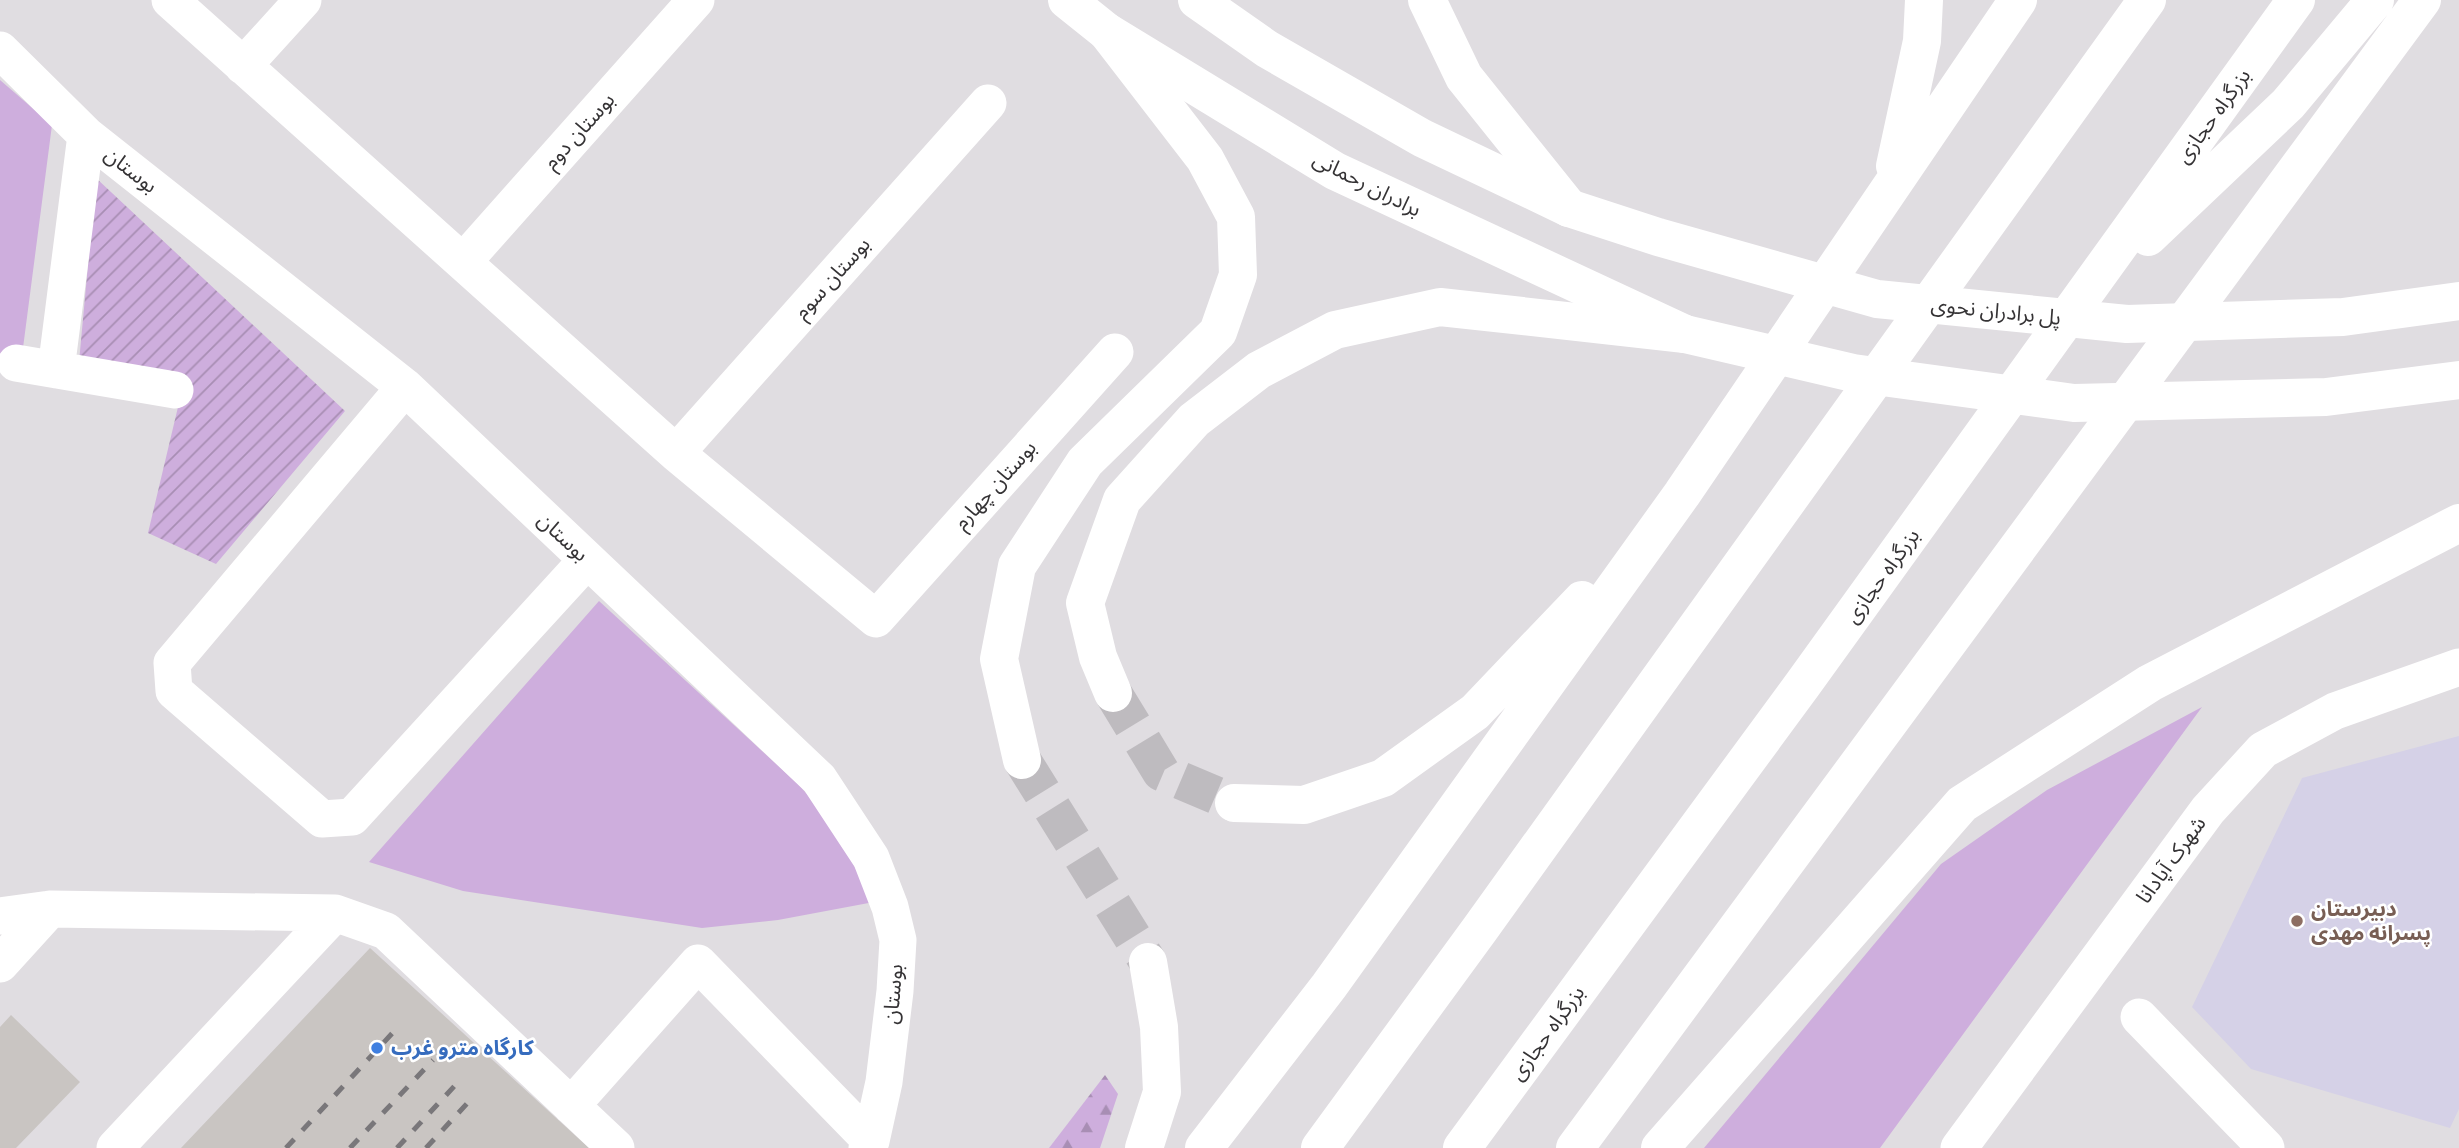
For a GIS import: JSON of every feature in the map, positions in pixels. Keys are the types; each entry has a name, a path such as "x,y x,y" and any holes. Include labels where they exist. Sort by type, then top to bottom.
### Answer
{"main road":[{"name":"برادران رحمانی","path":"1067,0 1107,33 1335,171 1685,334"},
{"path":"1198,0 1266,49 1422,138 1569,208"},
{"path":"1427,0 1464,77 1569,208"},
{"path":"1891,187 1922,41 1924,0"},
{"path":"1204,1148 1329,986 1682,494 2018,0"},
{"path":"1320,1148 2147,0"},
{"name":"بزرگراه حجازی","path":"1462,1148 2080,302 2296,0"},
{"path":"2080,302 2288,104 2375,0"},
{"path":"1575,1148 2422,0"},
{"path":"1022,760 999,659 1017,566 1085,462 1218,332 1238,275 1236,217 1224,194 1205,159 1107,33"},
{"name":"پل برادران نحوی","path":"1569,208 1658,237 1877,299 2127,324 2343,317 2459,300"},
{"path":"1113,693 1098,657 1085,603 1122,500 1194,420 1259,370 1335,330 1440,307 1685,334 1853,373 2074,404 2326,397 2459,380"},
{"path":"1234,803 1304,805 1383,778 1475,712 1682,494"},
{"path":"1660,1148 1962,804 2150,683 2459,523"},
{"path":"1144,1148 1162,1091 1159,1027 1149,962"}],"street":[{"path":"170,0 676,453"},
{"path":"243,66 303,0"},
{"name":"بوستان دوم","path":"463,262 696,0"},
{"name":"بوستان","path":"0,50 86,135 405,387 819,779 871,858 890,907 898,940 884,1082 869,1144"},
{"name":"بوستان سوم","path":"676,453 988,103"},
{"path":"56,370 86,135"},
{"name":"بوستان چهارم","path":"676,453 876,619 1115,352"},
{"path":"16,363 175,390"},
{"path":"405,387 172,663 174,691 322,819 352,817 587,560"},
{"name":"شهرک آپادانا","path":"1959,1148 2208,810 2263,750 2335,711 2459,667"},
{"path":"0,964 50,909"},
{"path":"0,916 50,909 335,913 386,931 616,1148"},
{"path":"115,1148 335,913"},
{"path":"571,1106 698,962 869,1144"},
{"path":"2139,1017 2266,1148"}],"shaded area":[{"path":"2459,736 2459,1109 2450,1128 2251,1069 2192,1007 2302,778"}],"green space":[{"path":"0,80 52,125 23,348 0,363"},
{"path":"96,178 345,411 216,564 148,533 178,407 78,373"},
{"path":"599,601 799,785 828,818 874,902 778,920 702,928 463,891 369,862"},
{"path":"2202,707 1880,1148 1704,1148 1941,864 2047,790"},
{"path":"1105,1075 1118,1094 1100,1148 1049,1148"}],"building":[{"name":"کارگاه مترو غرب","path":"370,948 589,1148 181,1148"},
{"path":"11,1015 80,1082 16,1148 0,1148 0,1027"}],"tunnel":[{"path":"1113,693 1161,772 1234,803"},
{"path":"1022,760 1148,962"}],"railway":[{"path":"286,1148 399,1026"},
{"path":"350,1148 433,1060"},
{"path":"397,1148 461,1079"},
{"path":"426,1148 474,1096"}],"place":[{"name":"دبیرستان پسرانه مهدی","path":"2297,921"},
{"name":"کارگاه مترو غرب","path":"377,1048"}]}
